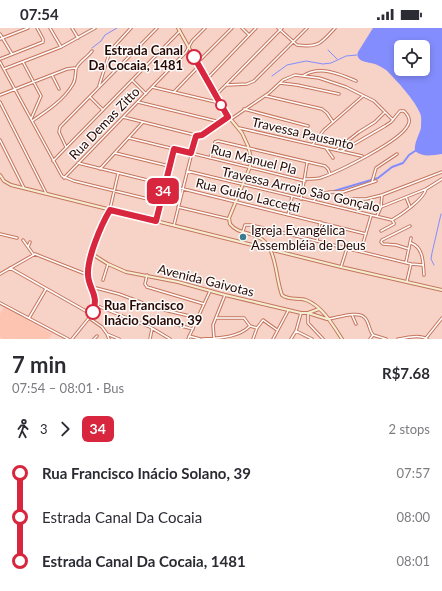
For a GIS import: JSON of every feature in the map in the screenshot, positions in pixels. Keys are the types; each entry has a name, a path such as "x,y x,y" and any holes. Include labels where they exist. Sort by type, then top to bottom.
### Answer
{"street":[{"path":"0,39 28,28"},
{"path":"0,59 42,42 43,39 37,28"},
{"path":"50,28 61,47"},
{"path":"72,28 78,38"},
{"path":"4,69 61,47 95,28"},
{"path":"99,87 110,51 131,28"},
{"path":"66,147 59,129 157,28"},
{"path":"178,28 228,117 239,128 249,148 250,167 229,219 231,226 243,233 254,235 263,239 268,243 282,295 288,298 305,300 319,309 342,339"},
{"name":"Rua Demas Zitto","path":"64,178 146,94 205,28"},
{"path":"198,62 232,28"},
{"path":"242,28 250,35"},
{"path":"206,79 256,28"},
{"path":"227,85 247,84 254,81 307,28"},
{"path":"216,96 280,29 297,45 316,45 320,44 335,28"},
{"path":"53,161 180,31"},
{"path":"0,34 12,54"},
{"path":"32,121 52,107 69,90 76,78 76,69 82,60 92,51"},
{"path":"0,62 60,174 64,178 160,202"},
{"path":"22,62 41,97 30,118"},
{"path":"174,92 199,66"},
{"path":"0,96 71,68 76,69"},
{"path":"303,76 312,72 326,71 340,74 356,81"},
{"path":"52,75 59,89"},
{"path":"231,119 265,96 283,80 291,76 303,76 335,82 374,101 393,120 342,151"},
{"path":"132,80 146,94"},
{"path":"279,83 297,85 339,94"},
{"path":"152,87 220,103"},
{"path":"265,96 322,110 326,112 333,122"},
{"path":"313,144 333,122 363,96"},
{"path":"90,97 103,110"},
{"path":"0,102 46,194"},
{"path":"138,102 220,122"},
{"path":"244,110 308,126"},
{"path":"336,150 359,132 375,122 385,111"},
{"name":"Rua Manuel Pla","path":"129,138 305,180 330,174 363,157 392,140 405,130 409,121 404,112 399,112 393,120"},
{"path":"123,117 196,136 202,135 228,117"},
{"path":"100,168 143,122"},
{"name":"Travessa Pausanto","path":"239,128 313,144 363,157"},
{"path":"174,225 196,136"},
{"path":"0,140 24,188"},
{"path":"210,158 216,141 325,166 330,174"},
{"path":"326,148 333,158"},
{"path":"156,221 174,149"},
{"path":"114,153 169,166"},
{"path":"372,182 376,168 397,154"},
{"name":"Rua Guido Laccetti","path":"78,163 366,234"},
{"path":"301,199 307,163"},
{"name":"Travessa Arroio São Gonçalo","path":"187,171 392,220 394,224 381,231"},
{"path":"348,200 366,199 382,195 442,172"},
{"path":"72,339 75,338 92,314 95,305 95,298 88,275 92,254 101,227 110,210 118,174"},
{"path":"0,176 8,184 46,194 341,267 442,290"},
{"path":"381,207 426,189 442,179"},
{"path":"314,202 317,196 330,192 343,192 376,181"},
{"path":"392,220 410,207 425,193 426,189"},
{"path":"376,217 381,207 382,195"},
{"path":"288,215 292,197"},
{"path":"406,197 410,207"},
{"path":"178,207 229,219"},
{"path":"361,251 371,216"},
{"path":"317,241 320,222"},
{"path":"243,233 244,226 247,225 411,264 423,265"},
{"path":"409,249 383,244 381,242 382,240 410,226"},
{"path":"0,234 18,238"},
{"path":"406,262 411,238"},
{"path":"22,240 33,254"},
{"path":"28,246 30,242"},
{"path":"411,243 420,251 424,275"},
{"path":"341,267 347,248"},
{"path":"0,274 33,254 36,254 88,275"},
{"name":"Avenida Gaivotas","path":"92,254 122,271 147,275 328,319"},
{"path":"103,280 108,264"},
{"path":"407,283 411,264"},
{"path":"10,268 92,314"},
{"path":"147,275 145,284 147,287 204,304"},
{"path":"92,287 112,292 156,308 198,318"},
{"path":"29,319 46,288"},
{"path":"210,291 189,338 201,339 229,336 243,332 250,326"},
{"path":"214,338 213,328 225,295"},
{"path":"0,303 68,339"},
{"path":"95,305 152,328 170,339"},
{"path":"319,309 308,314 308,323 323,339"},
{"path":"273,339 288,310"},
{"path":"291,339 296,331 301,312"},
{"path":"352,315 356,324"},
{"path":"328,319 360,315 365,317 373,335 381,339 386,339"},
{"path":"216,318 226,319 243,317 250,326 257,328"},
{"path":"89,318 102,327 109,339"},
{"path":"398,339 427,338 442,318"},
{"path":"253,339 262,320 277,330"},
{"path":"166,322 193,329"},
{"path":"150,339 152,328"},
{"path":"296,331 312,339"},
{"path":"107,334 119,339"},
{"path":"370,339 373,335"},
{"path":"94,339 97,336"}],"shaded area":[{"path":"4,307 52,334 49,339 3,339 0,337 0,314"}],"water":[{"path":"373,28 442,28 442,154 422,155 415,151 416,142 421,128 421,117 418,108 398,82 388,72 375,64 360,60 358,52"}],"waterway":[{"path":"92,48 101,41 105,35 117,28"},
{"path":"328,50 337,59"},
{"path":"272,76 287,65 306,61 323,64 331,63 346,56 357,55"},
{"path":"334,191 378,178 392,167 403,163 409,155 415,151"},
{"path":"311,196 319,195"},
{"path":"434,265 431,259 441,214"}],"bus line":[{"name":"34","path":"93,312 95,298 88,275 89,268 91,256 98,235 110,210 156,221 174,149 191,153 196,136 202,135 228,117 194,57"}],"place":[{"name":"Estrada Canal Da Cocaia, 1481","path":"194,57"},
{"name":"Igreja Evangélica Assembléia de Deus","path":"243,237"},
{"name":"Rua Francisco Inácio Solano, 39","path":"93,312"}]}
